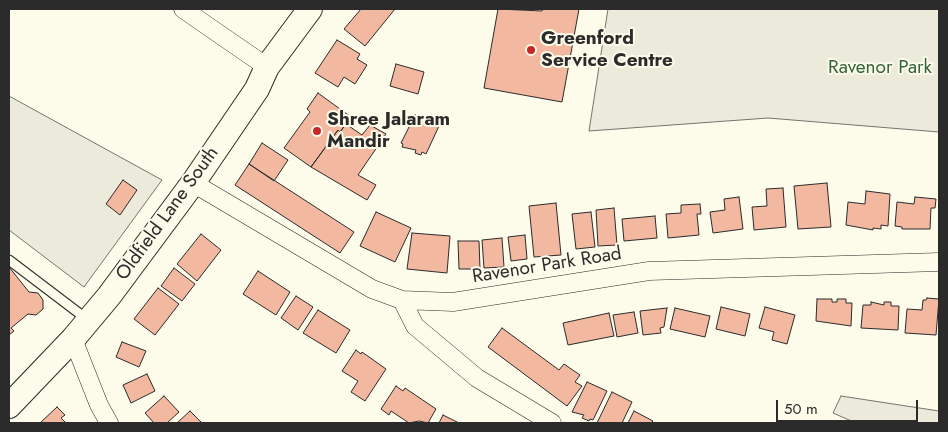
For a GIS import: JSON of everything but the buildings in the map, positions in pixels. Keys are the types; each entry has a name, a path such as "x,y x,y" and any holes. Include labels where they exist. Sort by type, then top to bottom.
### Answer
{"street":[{"path":"183,9 267,67"},
{"name":"Oldfield Lane South","path":"9,406 74,339 193,183 257,90 267,67 310,9"},
{"name":"Ravenor Park Road","path":"193,183 372,289 402,300 453,302 649,271 939,262"},
{"path":"402,300 416,326 478,378 552,423"},
{"path":"74,339 98,405 109,423"}],"lane":[{"path":"9,260 88,321"}],"green space":[{"name":"Ravenor Park","path":"608,9 939,9 939,132 768,118 589,131"},
{"path":"9,96 162,180 84,287 9,230"},
{"path":"841,396 939,411 939,423 856,423 833,413"}],"place":[{"name":"Greenford Service Centre","path":"531,50"},
{"name":"Shree Jalaram Mandir","path":"317,131"}]}
